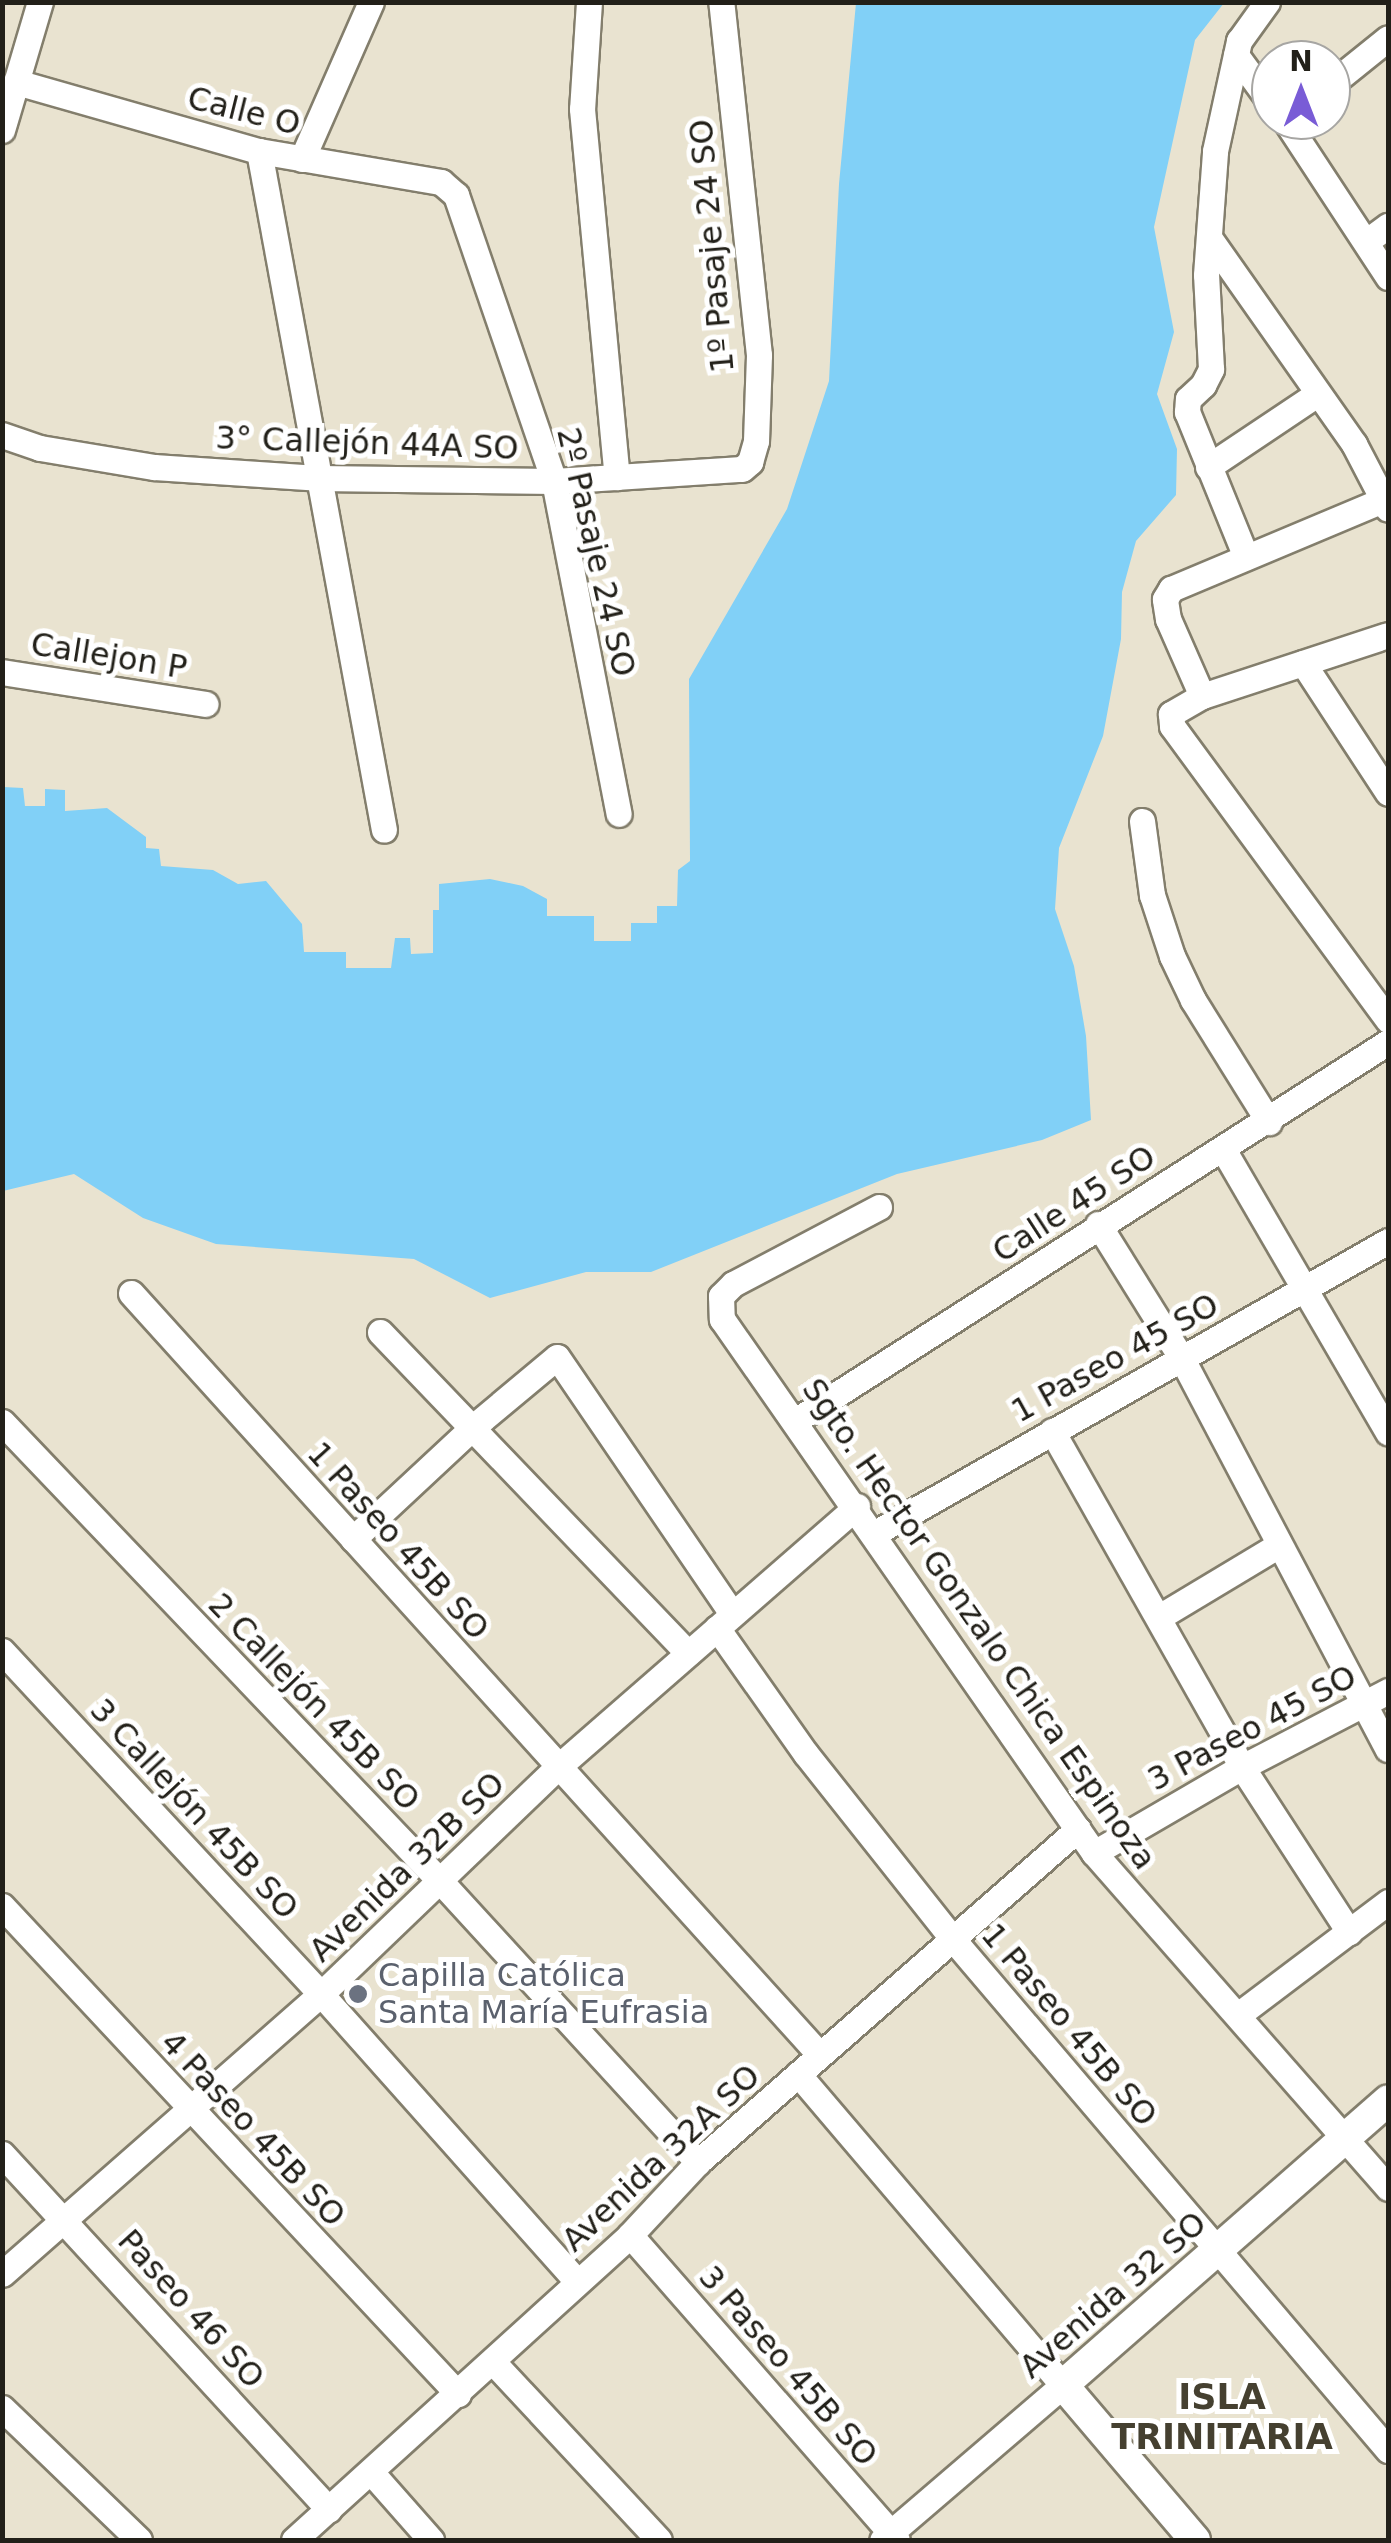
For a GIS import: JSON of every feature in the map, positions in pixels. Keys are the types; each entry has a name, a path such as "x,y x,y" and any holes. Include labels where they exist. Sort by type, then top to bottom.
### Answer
{"street":[{"path":"2,130 40,2"},
{"path":"302,158 370,2"},
{"name":"2º Pasaje 24 SO","path":"590,2 582,123 617,477"},
{"name":"1º Pasaje 24 SO","path":"721,2 759,355 754,452 750,462 732,472"},
{"path":"1246,557 1186,412 1188,399 1203,385 1211,369 1206,275 1215,152 1236,55 1247,28 1268,2"},
{"path":"1351,68 1388,38"},
{"path":"1236,55 1251,76"},
{"name":"Calle O","path":"16,82 260,152 441,182 456,195"},
{"path":"1299,140 1388,278"},
{"path":"260,152 384,830"},
{"name":"2º Pasaje 24 SO","path":"456,195 554,481 618,814"},
{"path":"1366,241 1388,226"},
{"path":"1202,696 1168,619 1165,599 1171,589 1387,502 1354,444 1291,350 1210,239"},
{"path":"1208,467 1317,394"},
{"name":"3° Callejón 44A SO","path":"2,435 40,448 154,467 318,478 554,481 732,472"},
{"path":"1388,635 1202,696 1172,710 1172,726 1388,1020"},
{"path":"1302,663 1388,792"},
{"name":"Callejon P","path":"2,672 206,704"},
{"path":"1142,821 1152,895 1172,956 1193,1000 1270,1122"},
{"name":"Calle 45 SO","path":"795,1421 1098,1224 1270,1122 1388,1042"},
{"path":"1223,1149 1388,1432"},
{"name":"Sgto. Hector Gonzalo Chica Espinoza","path":"879,1206 733,1284 721,1296 722,1318 857,1506 1094,1853 1388,2188"},
{"path":"1098,1224 1182,1359 1388,1749"},
{"name":"1 Paseo 45 SO","path":"875,1533 1306,1286 1386,1248"},
{"name":"1 Paseo 45B SO","path":"131,1293 819,2054"},
{"path":"380,1332 688,1653"},
{"name":"1 Paseo 45B SO","path":"473,1428 557,1357 806,1754 952,1937 1388,2450"},
{"name":"2 Callejón 45B SO","path":"2,1422 442,1883 698,2162"},
{"path":"354,1539 473,1428"},
{"path":"1052,1431 1242,1767 1350,1932"},
{"name":"Avenida 32B SO","path":"2,2274 67,2221 321,1994 442,1883 558,1767 857,1506"},
{"path":"1159,1617 1279,1546"},
{"name":"3 Callejón 45B SO","path":"2,1650 321,1994 578,2282"},
{"name":"3 Paseo 45 SO","path":"1094,1853 1242,1767 1388,1691"},
{"name":"Avenida 32A SO","path":"294,2540 630,2235 698,2162 1078,1829"},
{"path":"1238,2015 1388,1902"},
{"name":"4 Paseo 45B SO","path":"2,1906 190,2112 458,2394"},
{"path":"798,2074 1195,2540"},
{"name":"Avenida 32 SO","path":"890,2538 1388,2100"},
{"name":"Paseo 46 SO","path":"2,2154 329,2509"},
{"name":"3 Paseo 45B SO","path":"630,2235 890,2538"},
{"path":"492,2362 659,2540"},
{"path":"2,2408 139,2540"},
{"path":"370,2472 431,2540"}],"water":[{"path":"856,3 1224,3 1195,40 1154,227 1174,332 1157,394 1177,449 1176,495 1136,541 1122,592 1121,639 1103,736 1059,848 1055,909 1074,966 1086,1036 1091,1120 1042,1140 897,1174 651,1272 586,1272 490,1298 414,1259 216,1244 143,1218 74,1174 3,1191 3,787 23,788 25,806 45,806 45,789 65,790 65,811 107,808 146,837 146,848 159,849 161,866 213,870 238,884 266,881 302,924 304,952 346,952 346,968 391,968 395,938 410,938 411,954 433,953 433,910 439,910 439,884 490,879 523,886 547,899 547,916 594,916 594,941 631,941 631,923 657,923 657,906 677,906 678,870 690,861 689,679 787,509 829,381 839,184"}],"place":[{"name":"Capilla Católica Santa María Eufrasia","path":"358,1994"}],"district":[{"name":"ISLA TRINITARIA","path":"1222,2417"}]}
